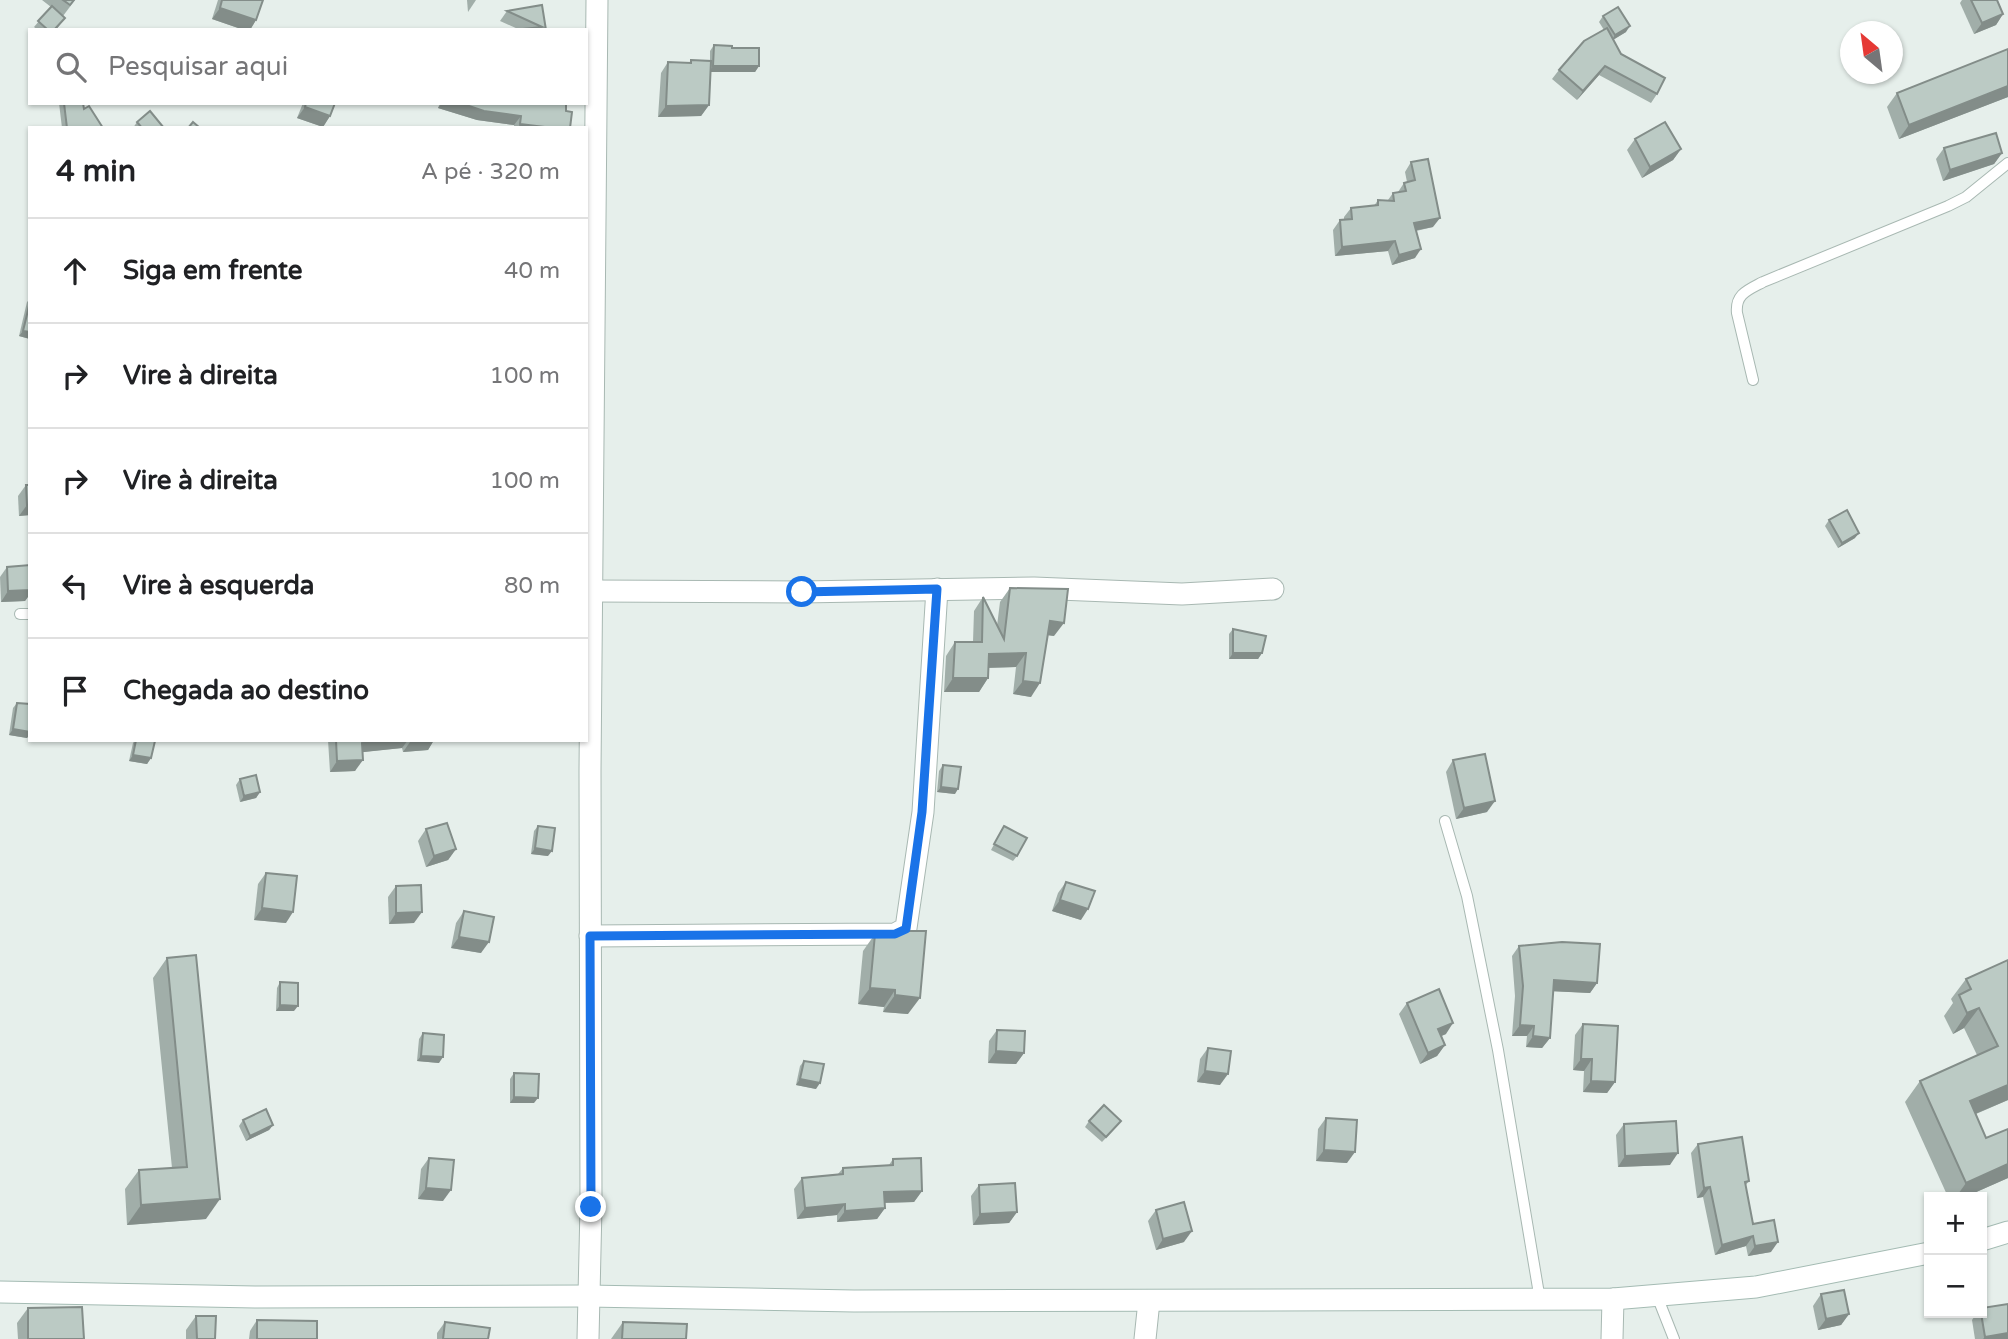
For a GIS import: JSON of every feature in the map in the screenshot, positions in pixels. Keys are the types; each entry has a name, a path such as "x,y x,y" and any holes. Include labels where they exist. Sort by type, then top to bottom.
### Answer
{"street":[{"path":"588,1339 591,1207 589,591 597,0"},
{"path":"589,591 802,592 1034,588 1182,594 1273,589"},
{"path":"590,936 895,934 906,929 922,812 937,589"},
{"path":"1987,1238 2008,1232"},
{"path":"0,1292 255,1297 588,1296 853,1301 1612,1299 1756,1287 1924,1254"},
{"path":"1612,1299 1612,1339"},
{"path":"1145,1339 1149,1301"}],"lane":[{"path":"1753,380 1737,313 1736,302 1741,294 1763,282 1948,206 1966,197 2008,163"},
{"path":"1445,821 1467,896 1498,1050 1540,1300"},
{"path":"1657,1296 1674,1339"}],"building":[{"path":"222,0 263,0 256,20 220,8"},
{"path":"1971,0 1997,0 2003,14 1982,23"},
{"path":"542,5 546,28 532,28 542,27 507,11"},
{"path":"52,6 65,18 56,28 46,28 38,21"},
{"path":"1618,7 1630,26 1615,35 1603,16"},
{"path":"1607,28 1621,54 1665,78 1657,94 1605,66 1583,91 1559,70 1584,41"},
{"path":"714,45 759,48 759,66 713,66"},
{"path":"2008,49 2008,86 1909,125 1897,93"},
{"path":"691,60 711,61 709,105 666,106 668,62 691,63"},
{"path":"64,105 83,105 84,109 89,106 102,126 67,126"},
{"path":"306,105 334,105 330,116"},
{"path":"466,105 566,105 566,111 572,112 570,126 536,126 520,124 521,116 484,111"},
{"path":"150,111 162,126 140,126 137,122"},
{"path":"1665,122 1681,149 1650,167 1635,139"},
{"path":"1996,133 2002,153 1950,170 1944,148"},
{"path":"1428,159 1440,218 1414,223 1421,249 1399,255 1395,241 1342,247 1340,220 1352,219 1351,208 1378,205 1378,200 1394,201 1393,193 1406,191 1404,183 1415,180 1411,162"},
{"path":"28,310 28,332 23,331"},
{"path":"1847,510 1859,533 1842,543 1829,520"},
{"path":"28,565 28,590 8,591 7,567"},
{"path":"1010,588 1068,589 1064,623 1050,621 1040,683 1023,681 1026,653 989,654 988,678 953,678 955,642 982,642 983,597 1004,639"},
{"path":"1233,629 1266,636 1262,653 1233,653"},
{"path":"17,703 28,704 28,732 13,729"},
{"path":"136,742 155,742 151,758 133,755"},
{"path":"336,742 369,742 362,743 363,760 337,761"},
{"path":"1485,754 1495,801 1464,808 1453,760"},
{"path":"943,765 961,767 958,789 941,787"},
{"path":"256,775 260,792 244,796 240,779"},
{"path":"447,823 456,849 434,856 426,829"},
{"path":"538,826 555,828 552,851 535,848"},
{"path":"1004,826 1027,838 1017,856 994,844"},
{"path":"266,873 297,876 293,912 262,908"},
{"path":"1066,882 1095,891 1088,909 1060,900"},
{"path":"421,885 422,912 396,913 396,886"},
{"path":"464,911 494,917 489,942 459,937"},
{"path":"899,931 926,931 920,998 895,995 895,990 870,988 875,934 898,936"},
{"path":"1562,942 1600,944 1597,983 1554,980 1550,1038 1533,1036 1534,1026 1520,1025 1523,986 1519,946"},
{"path":"196,955 220,1199 141,1205 139,1170 187,1167 167,958"},
{"path":"2008,960 2008,1085 1970,1101 1986,1138 2008,1129 2008,1164 1966,1183 1920,1081 1998,1046 1979,1008 1967,1013 1959,995 1971,989 1966,979"},
{"path":"280,982 298,983 298,1006 280,1005"},
{"path":"1439,989 1453,1023 1438,1029 1445,1045 1428,1053 1407,1003"},
{"path":"1583,1024 1618,1026 1615,1082 1591,1081 1592,1059 1581,1059"},
{"path":"997,1030 1025,1031 1024,1053 996,1051"},
{"path":"423,1033 444,1035 443,1057 421,1056"},
{"path":"1208,1048 1231,1051 1228,1074 1205,1071"},
{"path":"804,1061 824,1064 820,1083 800,1079"},
{"path":"514,1073 539,1074 538,1098 514,1097"},
{"path":"1104,1105 1121,1121 1106,1137 1089,1121"},
{"path":"266,1109 273,1125 250,1136 243,1120"},
{"path":"1326,1118 1357,1120 1355,1152 1324,1150"},
{"path":"1676,1121 1678,1153 1625,1156 1624,1124"},
{"path":"1742,1137 1749,1181 1745,1182 1753,1224 1774,1220 1778,1242 1755,1246 1753,1236 1722,1245 1710,1187 1704,1188 1698,1144"},
{"path":"429,1158 454,1160 451,1190 426,1188"},
{"path":"921,1158 922,1191 884,1192 885,1208 845,1211 845,1204 805,1208 802,1178 843,1174 843,1168 893,1165 893,1159"},
{"path":"1015,1183 1017,1212 980,1214 979,1185"},
{"path":"1184,1202 1192,1231 1163,1239 1156,1210"},
{"path":"1844,1290 1849,1314 1826,1319 1821,1294"},
{"path":"2008,1304 2008,1333 1985,1337 1982,1318 1987,1318 1987,1307"},
{"path":"82,1307 84,1339 28,1339 28,1308"},
{"path":"196,1316 216,1316 215,1339 197,1339"},
{"path":"257,1320 317,1321 317,1339 257,1339"},
{"path":"445,1322 490,1328 488,1339 443,1339"},
{"path":"623,1322 687,1324 686,1339 622,1339"}],"route":[{"path":"591,1207 590,936 895,934 906,929 922,812 937,589 802,592"}]}
